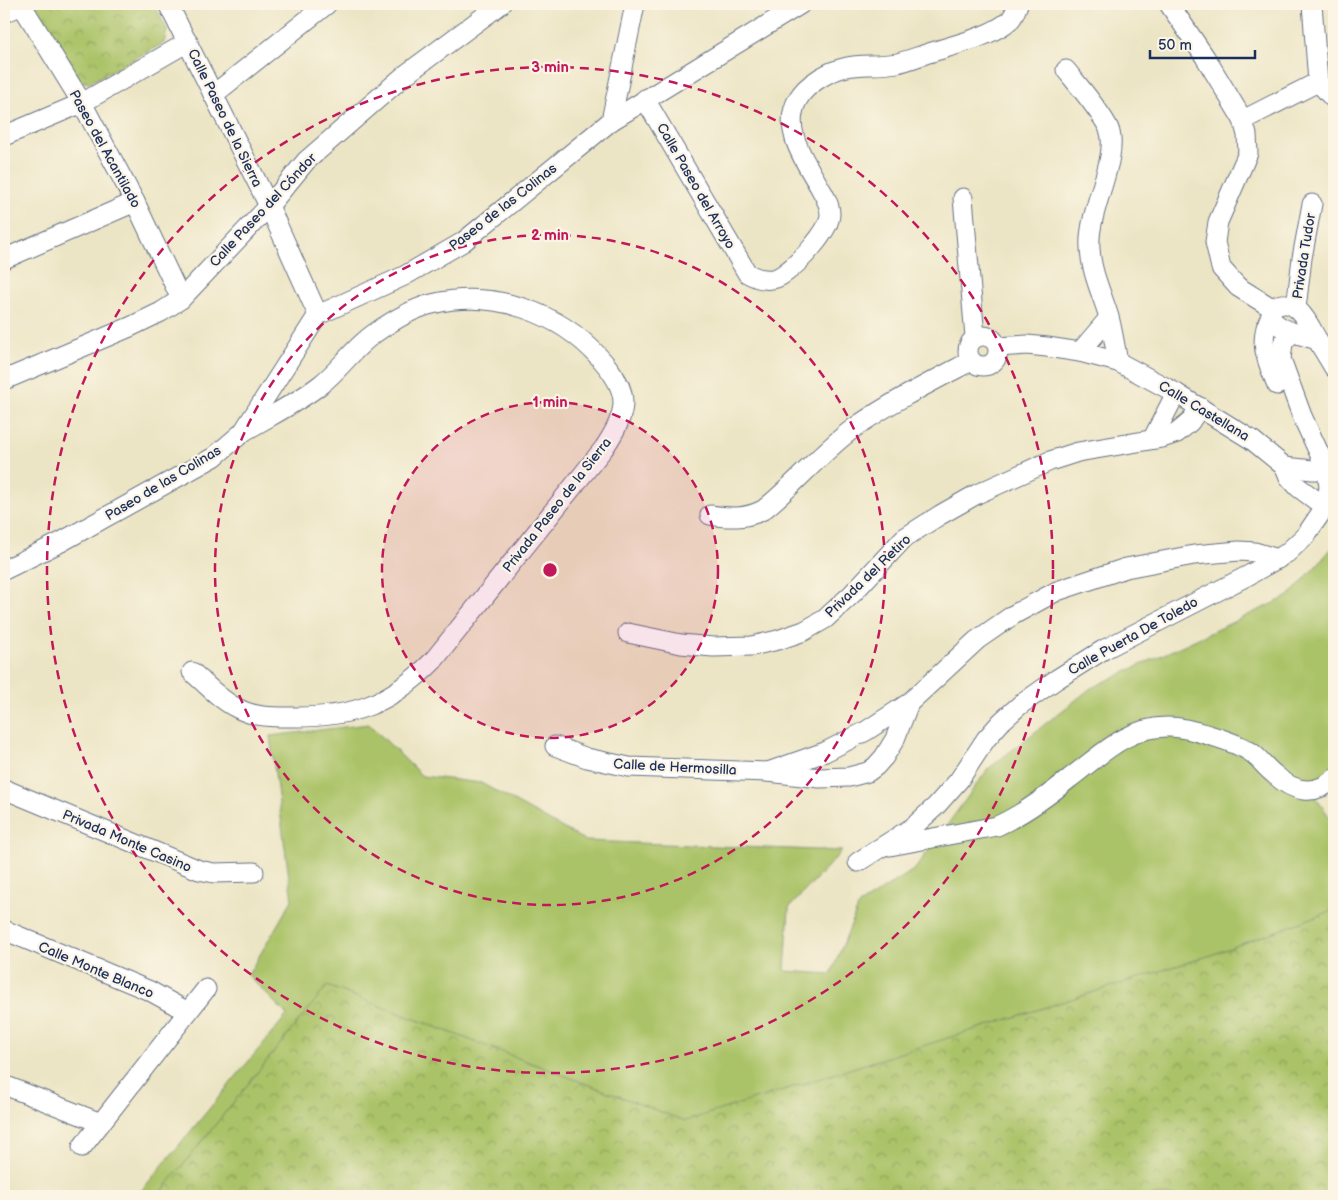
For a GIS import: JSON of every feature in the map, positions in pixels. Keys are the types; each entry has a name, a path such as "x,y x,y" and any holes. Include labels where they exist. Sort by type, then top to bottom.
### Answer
{"street":[{"path":"4,12 21,4"},
{"name":"Paseo del Acantilado","path":"21,4 82,103 135,202 181,299"},
{"name":"Calle Paseo de la Sierra","path":"168,4 269,206 318,315"},
{"path":"213,95 327,4"},
{"name":"Calle Paseo del Cóndor","path":"4,380 130,327 161,312 181,299 269,206 306,161 405,75 502,4"},
{"path":"611,120 635,4"},
{"name":"Paseo de las Colinas","path":"4,570 61,542 214,457 243,432 318,315 404,276 463,242 611,120 801,4"},
{"name":"Calle Paseo del Arroyo","path":"645,99 747,273 756,279 771,280 781,277 794,267 827,227 830,216 829,204 798,147 793,130 792,116 798,99 811,84 832,70 852,65 897,63 983,34 1001,27 1011,19 1018,4"},
{"path":"1169,4 1205,57 1243,120 1248,134 1248,153 1218,222 1215,242 1221,268 1238,287 1271,312 1274,323 1281,328 1318,340"},
{"path":"1312,4 1318,82 1334,99"},
{"path":"4,136 82,103 188,42"},
{"path":"1066,70 1109,130 1111,147 1108,166 1091,225 1090,247 1094,272 1109,318 1118,362"},
{"path":"1243,120 1318,82"},
{"path":"963,198 975,337"},
{"path":"4,259 135,202"},
{"name":"Privada Tudor","path":"1296,308 1302,258 1312,204"},
{"name":"Privada Paseo de la Sierra","path":"192,672 236,708 255,715 272,717 337,715 366,708 389,697 416,678 432,661 604,448 615,432 622,411 621,386 608,366 591,348 562,326 531,310 502,302 480,299 455,300 431,304 400,316 373,334 320,386 243,432"},
{"path":"1271,312 1279,304 1287,304 1296,308 1311,326 1334,368"},
{"name":"Calle Puerta De Toledo","path":"1271,312 1263,334 1266,353 1273,374 1289,408 1302,416"},
{"path":"1080,352 1109,318"},
{"name":"Calle Puerta De Toledo","path":"858,862 913,828 936,806 958,780 986,739 1002,721 1056,679 1103,650 1278,559 1306,535 1325,507 1329,488 1327,470 1302,416 1281,359 1283,344 1292,332"},
{"path":"986,336 992,338 998,347 997,357 990,365 980,366 970,361 967,351 975,337 986,336"},
{"name":"Calle Castellana","path":"998,347 1027,345 1080,352 1118,362 1176,393 1252,440 1285,467 1289,476 1298,487 1325,507"},
{"path":"710,514 736,518 751,516 763,510 854,428 904,396 970,361"},
{"path":"1176,393 1153,438 1162,438 1177,433 1190,422 1200,407"},
{"name":"Privada del Retiro","path":"628,633 681,644 713,647 752,646 804,631 825,619 852,594 904,538 940,514 977,494 1050,461 1078,452 1153,438"},
{"path":"1285,467 1327,470"},
{"path":"909,702 977,640 1013,615 1057,591 1126,568 1194,555 1239,551 1255,552 1278,559"},
{"path":"1222,553 1249,575"},
{"name":"Calle de Hermosilla","path":"768,772 847,742 909,702"},
{"name":"Calle de Hermosilla","path":"555,746 587,758 629,767 768,772 837,778 860,775 876,766 895,739 909,702"},
{"path":"882,847 997,826 1013,819 1115,743 1141,730 1170,727 1227,740 1252,753 1276,776 1292,787 1314,790 1326,786 1334,779"},
{"name":"Privada Monte Casino","path":"4,789 199,870 214,873 254,872"},
{"name":"Calle Monte Blanco","path":"4,930 150,991 188,1012"},
{"path":"82,1147 206,989"},
{"path":"4,1085 101,1123"}],"green space":[{"path":"29,4 154,4 167,30 164,43 89,83 73,79"},
{"path":"1334,546 1334,771 1316,798 1334,823 1334,1196 137,1196 287,1015 248,975 292,900 270,736 369,724 422,776 481,783 586,841 842,851 789,908 785,971 831,974 859,905 915,869 988,769 1091,688 1289,596"},
{"path":"1334,910 1334,1196 158,1196 327,986 685,1121 1211,955"}]}
